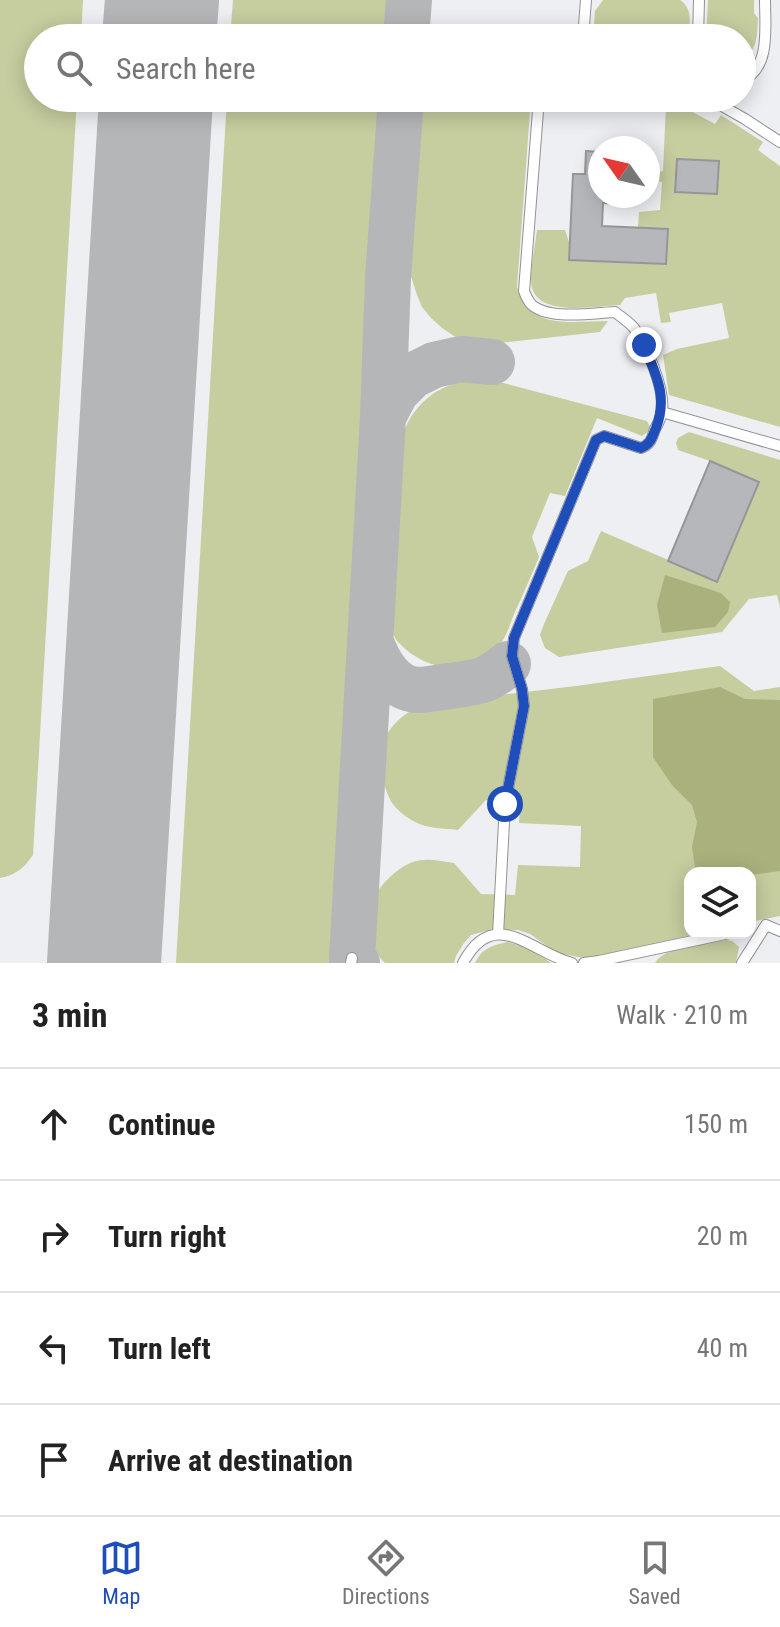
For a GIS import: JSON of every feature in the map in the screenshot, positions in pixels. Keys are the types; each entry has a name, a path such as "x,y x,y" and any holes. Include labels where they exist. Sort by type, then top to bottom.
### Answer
{"lane":[{"path":"584,24 586,0"},
{"path":"698,24 699,0"},
{"path":"756,69 764,50 765,0"},
{"path":"498,934 505,804 524,706 512,656 514,638 596,440 604,436 646,447 662,412 656,374 633,327 615,312 553,314 539,310 529,302 524,291 538,112"},
{"path":"733,112 780,142"},
{"path":"662,412 780,446"},
{"path":"756,928 766,925 780,931"},
{"path":"742,963 766,925"},
{"path":"463,963 472,948 498,934 514,936 556,959 572,963"},
{"path":"584,963 702,939"}],"green space":[{"path":"0,0 83,0 82,24 24,24 24,112 76,112 33,855 19,870 0,878"},
{"path":"233,0 390,0 389,24 231,24"},
{"path":"603,0 680,0 689,12 690,24 594,24 595,11"},
{"path":"708,0 754,0 754,13 758,18 756,40 756,24 707,24"},
{"path":"226,112 384,112 334,963 176,963"},
{"path":"417,112 530,112 517,287 531,311 541,317 566,322 608,321 600,332 490,344 471,342 454,336 431,318 422,307 408,267"},
{"path":"666,112 692,112 715,124 721,115 763,142 758,150 780,166 780,427 669,395 663,355 729,338 722,303 669,313 671,322 661,323 656,293 625,298 620,305 566,308 542,301 534,293 531,275 537,230 565,230 570,245 570,260 666,264 668,229 638,227 639,212 660,210 660,171 663,171"},
{"path":"479,379 647,421 650,427 642,436 597,418 565,496 550,493 532,537 539,557 503,640 490,655 477,662 450,668 422,660 410,652 396,639 386,614 399,445 411,418 427,398 450,385"},
{"path":"689,432 780,460 780,607 777,595 749,599 722,632 559,657 545,648 540,635 568,571 588,561 601,531 717,581 710,461 678,450 678,438"},
{"path":"665,575 721,593 730,602 728,612 715,627 662,633 657,605"},
{"path":"720,666 754,691 780,687 780,916 756,921 756,867 684,867 684,937 589,959 557,953 530,934 518,930 493,929 471,935 454,963 385,963 375,949 372,936 372,903 378,891 398,870 415,861 454,863 481,894 515,895 518,865 580,867 581,826 519,823 520,800 486,800 458,830 415,822 393,804 387,793 381,752 390,730 406,714 430,703"},
{"path":"720,687 745,699 780,700 780,871 756,874 756,867 695,867 692,847 697,822 692,805 672,785 653,757 653,699"},
{"path":"726,940 739,947 736,963 655,963 677,949"},
{"path":"508,942 534,950 551,963 475,963 488,948"}],"building":[{"path":"588,151 588,208 603,208 602,226 668,229 666,264 569,260 573,174 585,174"},
{"path":"677,159 719,161 717,194 675,192"},
{"path":"710,461 759,482 717,582 668,561"}],"taxiway":[{"path":"407,24 409,0"},
{"path":"357,963 352,958 388,278 400,112"},
{"path":"383,417 396,392 412,376 434,365 461,359 492,362"},
{"path":"370,640 388,673 410,689 475,682 488,678 508,664"}],"runway":[{"path":"160,24 162,0"},
{"path":"104,963 155,112"}],"route":[{"path":"505,804 524,706 512,656 514,638 596,440 604,436 641,448 650,443 662,412 662,399 644,345"}]}
